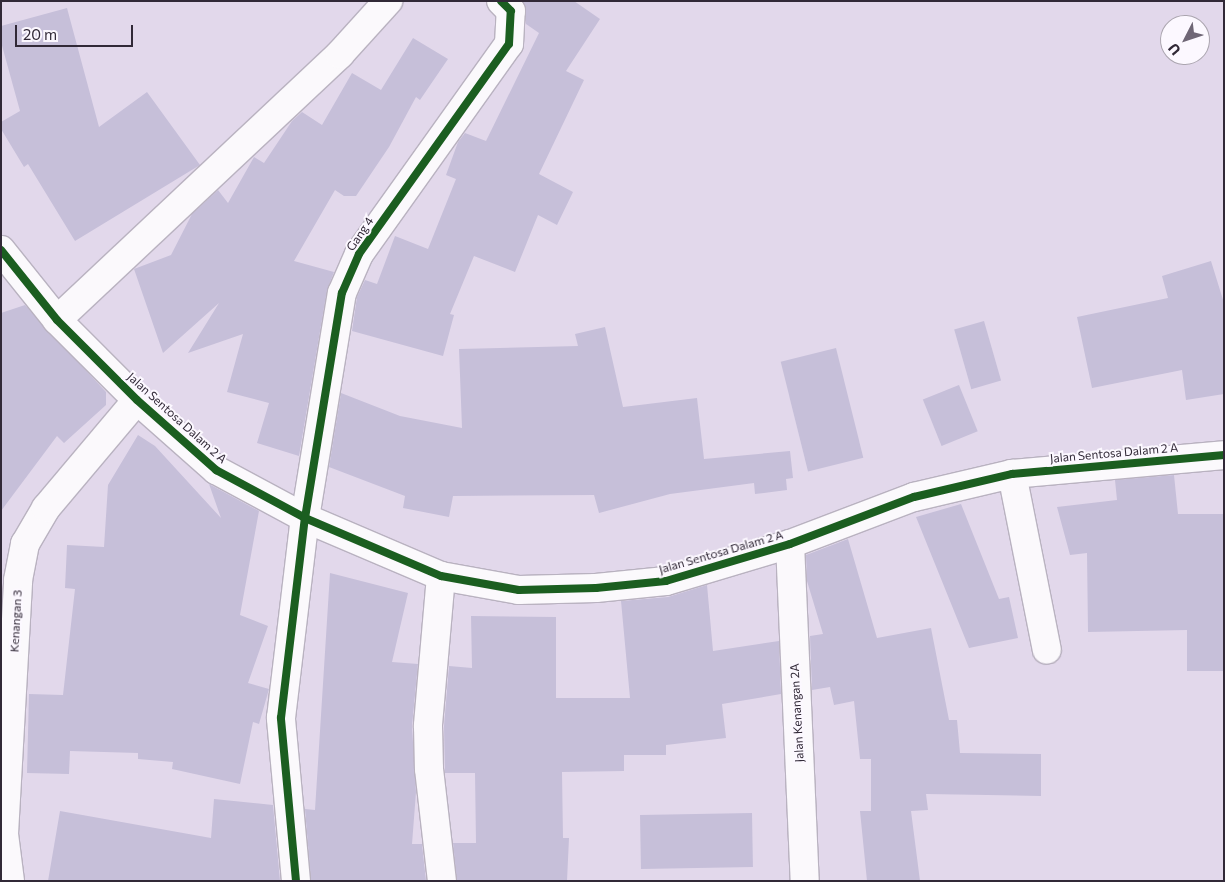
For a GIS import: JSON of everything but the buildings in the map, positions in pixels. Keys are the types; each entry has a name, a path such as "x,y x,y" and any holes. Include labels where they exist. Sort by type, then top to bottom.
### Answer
{"street":[{"path":"57,320 340,54 388,1"},
{"name":"Gang 4","path":"305,518 342,293 359,254 508,44 511,11 501,1"},
{"name":"Jalan Sentosa Dalam 2 A","path":"1,250 57,320 137,400 216,470 305,518 441,576 519,590 596,588 666,581 790,544 914,497 1012,474 1224,455"},
{"name":"Kenangan 3","path":"10,881 4,834 18,580 25,544 46,508 137,400"},
{"path":"1012,474 1047,650"},
{"path":"296,881 282,718 305,518"},
{"name":"Jalan Kenangan 2A","path":"790,544 805,881"},
{"path":"441,576 428,726 429,769 442,881"}],"cycle path":[{"path":"296,881 281,718 305,518 342,293 359,254 509,44 511,11 501,1"},
{"path":"1,250 57,320 137,400 216,470 305,518 441,576 519,590 596,588 666,581 790,544 914,497 1012,474 1224,455"}]}
